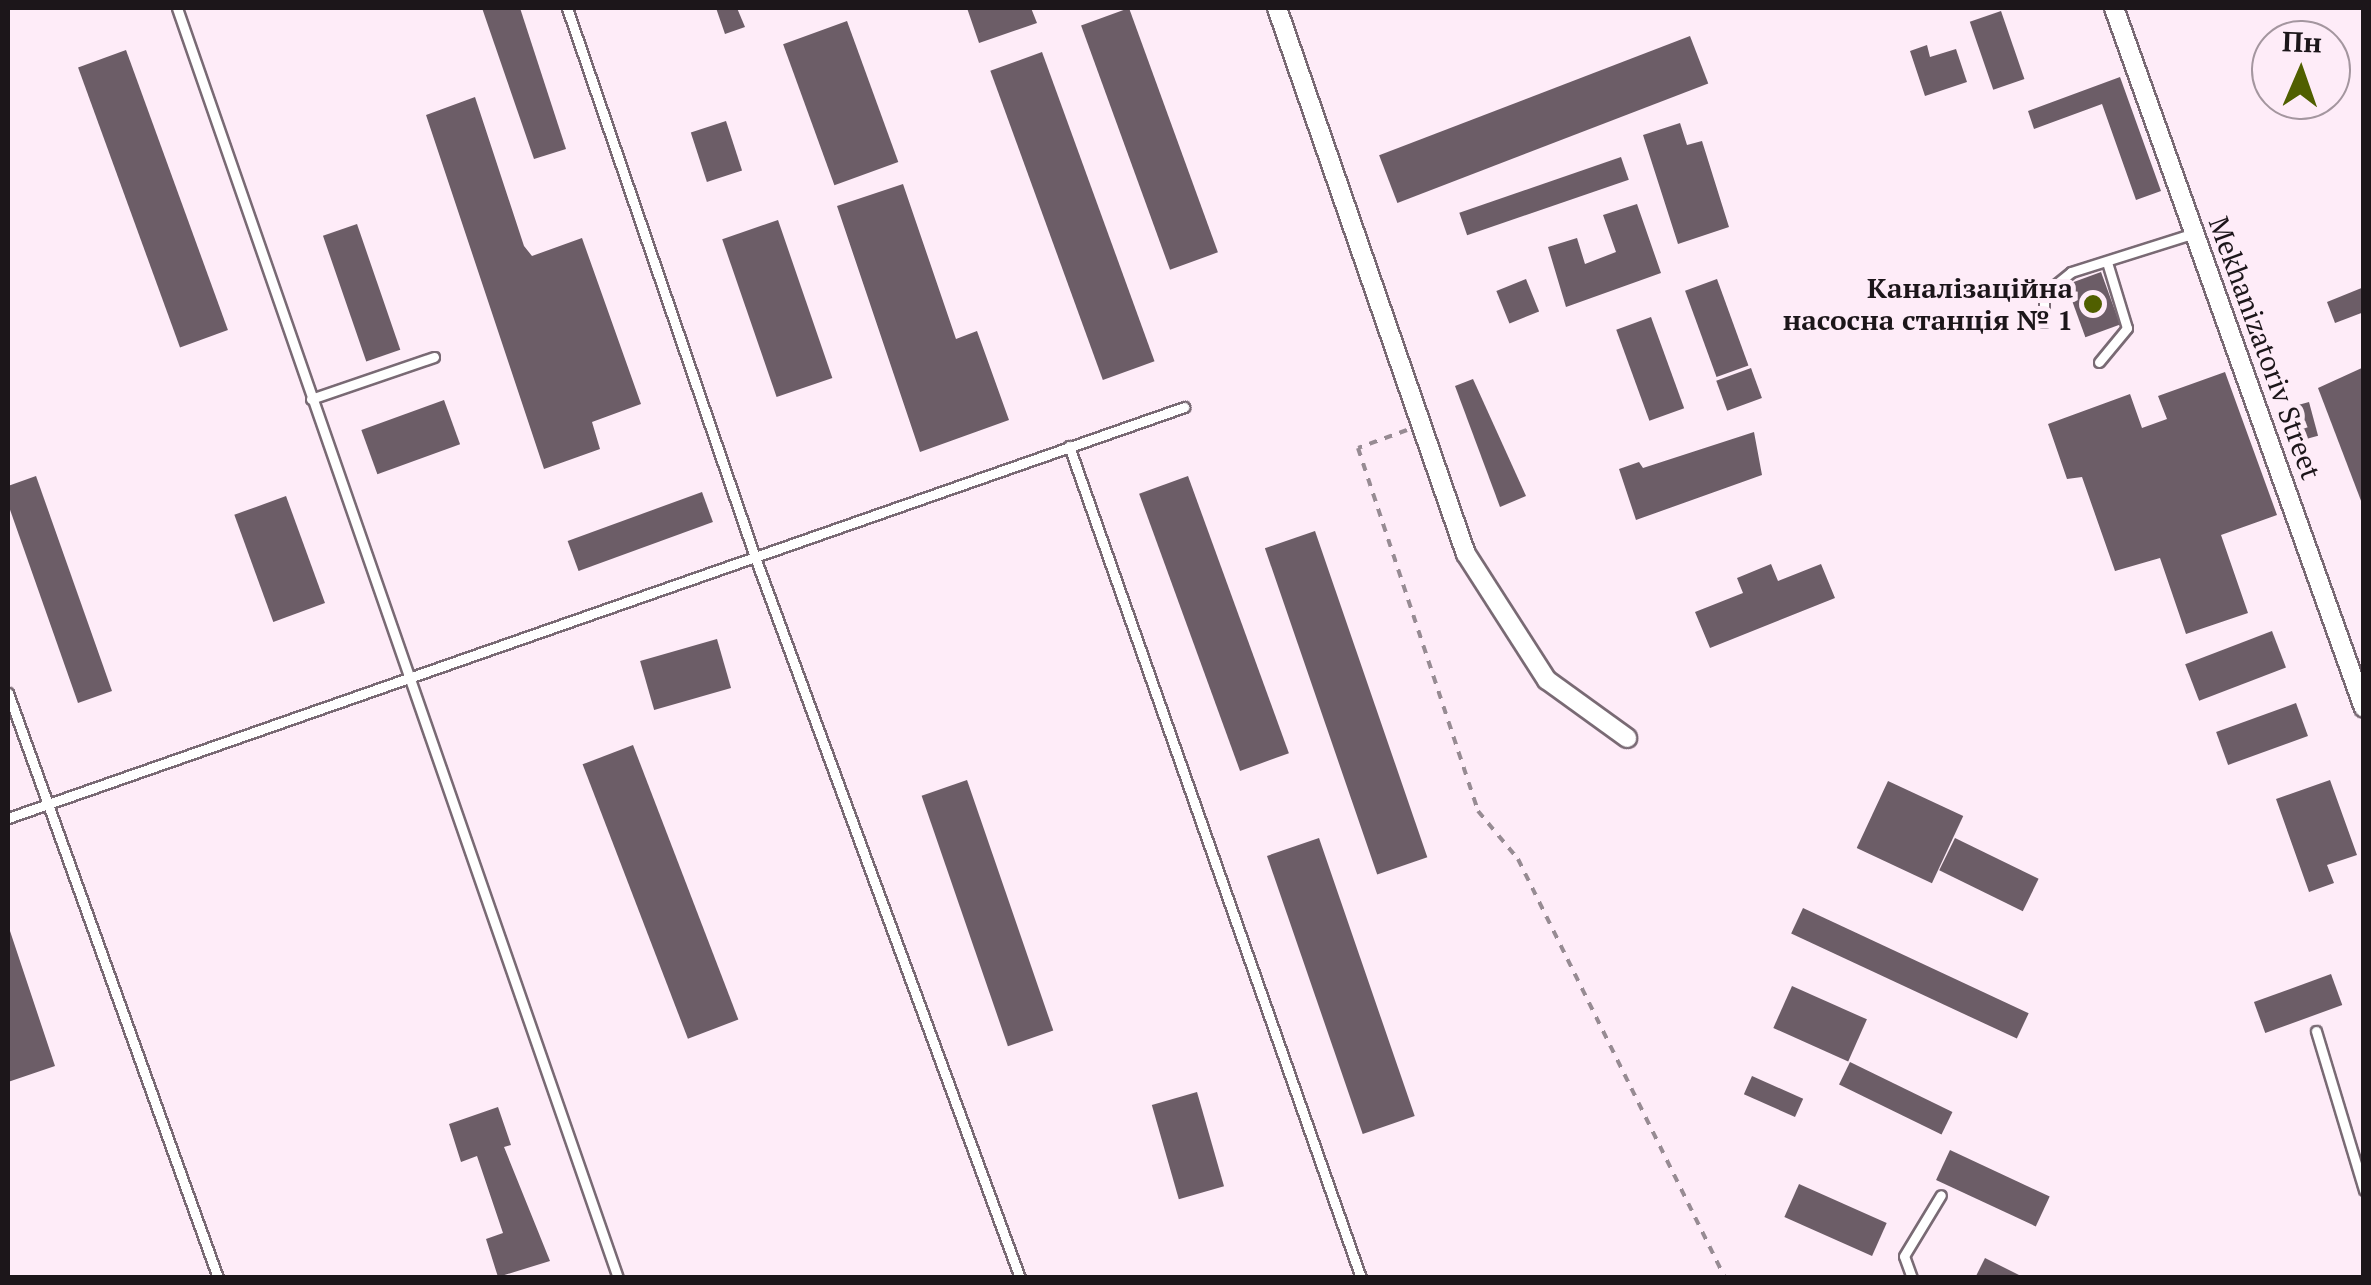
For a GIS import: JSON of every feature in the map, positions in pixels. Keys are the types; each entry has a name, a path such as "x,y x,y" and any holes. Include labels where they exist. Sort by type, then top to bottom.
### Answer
{"street":[{"path":"1277,8 1466,554 1512,632 1547,680 1627,738"},
{"name":"Mekhanizatoriv Street","path":"2114,8 2364,708"}],"lane":[{"path":"177,8 618,1278"},
{"path":"568,8 756,560 1020,1278"},
{"path":"2044,322 2044,294 2072,272 2195,233"},
{"path":"2099,362 2127,328 2107,262"},
{"path":"311,399 434,357"},
{"path":"8,818 1184,408"},
{"path":"1069,446 1360,1278"},
{"path":"8,692 218,1278"},
{"path":"2316,1031 2364,1190"},
{"path":"1912,1278 1904,1256 1941,1195"}],"path":[{"path":"1420,426 1358,448 1478,811 1518,859 1726,1278"}],"building":[{"path":"482,8 520,8 566,149 534,159"},
{"path":"716,8 737,8 745,27 725,34"},
{"path":"967,8 1031,8 1037,23 979,43"},
{"path":"1129,8 1218,252 1170,270 1081,25"},
{"path":"2001,11 2024,79 1993,90 1970,22"},
{"path":"847,21 898,162 834,185 783,44"},
{"path":"1690,36 1708,84 1397,203 1379,155"},
{"path":"1927,45 1930,57 1956,49 1967,82 1925,96 1910,51"},
{"path":"126,50 228,330 180,347 78,67"},
{"path":"1042,52 1155,361 1103,380 990,71"},
{"path":"2120,77 2161,191 2136,200 2102,104 2034,129 2028,111"},
{"path":"475,97 524,246 532,256 582,238 641,404 592,422 600,449 544,469 426,115"},
{"path":"726,121 742,170 707,182 691,132"},
{"path":"1680,123 1687,145 1702,141 1729,227 1678,244 1643,135"},
{"path":"1621,157 1629,180 1467,235 1459,213"},
{"path":"903,184 956,339 977,331 1009,420 920,452 837,206"},
{"path":"1637,204 1661,273 1566,307 1548,247 1577,238 1585,264 1616,252 1603,215"},
{"path":"778,220 832,378 777,397 722,239"},
{"path":"357,224 400,350 366,361 323,236"},
{"name":"Каналізаційна насосна станція № 1","path":"2101,272 2120,325 2085,337 2066,285"},
{"path":"1526,279 1539,311 1509,323 1496,291"},
{"path":"1717,279 1748,365 1717,377 1685,291"},
{"path":"2364,287 2364,312 2335,323 2327,302"},
{"path":"1651,317 1684,408 1649,421 1616,330"},
{"path":"2364,367 2364,506 2363,506 2318,388"},
{"path":"1751,368 1762,398 1727,411 1716,381"},
{"path":"2225,372 2277,515 2221,535 2248,613 2186,634 2160,558 2115,571 2082,477 2067,479 2048,424 2130,394 2142,428 2167,419 2158,396"},
{"path":"1473,379 1526,496 1500,507 1455,386"},
{"path":"444,400 460,444 377,474 361,430"},
{"path":"2309,402 2318,436 2303,440 2294,406"},
{"path":"1754,432 1762,475 1636,520 1619,469 1639,462 1643,468"},
{"path":"36,476 112,691 78,703 8,504 8,486"},
{"path":"1188,476 1289,753 1240,771 1139,494"},
{"path":"702,492 713,522 579,571 568,541"},
{"path":"286,496 325,603 273,622 234,515"},
{"path":"1315,531 1427,857 1377,874 1265,548"},
{"path":"1771,564 1778,581 1821,564 1835,598 1710,648 1695,612 1743,593 1737,578"},
{"path":"2272,631 2286,667 2199,701 2185,664"},
{"path":"717,639 731,688 654,710 640,661"},
{"path":"2296,703 2308,736 2228,765 2216,732"},
{"path":"633,745 738,1019 688,1039 583,764"},
{"path":"967,780 1053,1031 1008,1046 922,796"},
{"path":"2330,780 2357,855 2327,865 2334,883 2309,892 2276,799"},
{"path":"1888,781 1963,816 1932,883 1857,848"},
{"path":"1319,838 1415,1116 1363,1134 1267,856"},
{"path":"1955,838 2039,879 2023,911 1939,870"},
{"path":"1803,908 2029,1013 2017,1039 1791,933"},
{"path":"8,925 55,1066 8,1082"},
{"path":"2331,974 2342,1005 2265,1033 2254,1002"},
{"path":"1792,986 1867,1019 1848,1061 1773,1028"},
{"path":"1850,1062 1952,1112 1942,1134 1839,1084"},
{"path":"1752,1076 1803,1099 1795,1117 1744,1094"},
{"path":"1197,1092 1224,1186 1179,1199 1152,1105"},
{"path":"498,1107 511,1145 504,1147 550,1261 498,1277 486,1239 503,1233 477,1156 461,1162 449,1124"},
{"path":"1950,1150 2050,1196 2036,1226 1936,1180"},
{"path":"1799,1184 1887,1223 1872,1256 1784,1217"},
{"path":"1985,1258 2025,1278 1975,1278"}],"place":[{"name":"Каналізаційна насосна станція № 1","path":"2093,304"}]}
